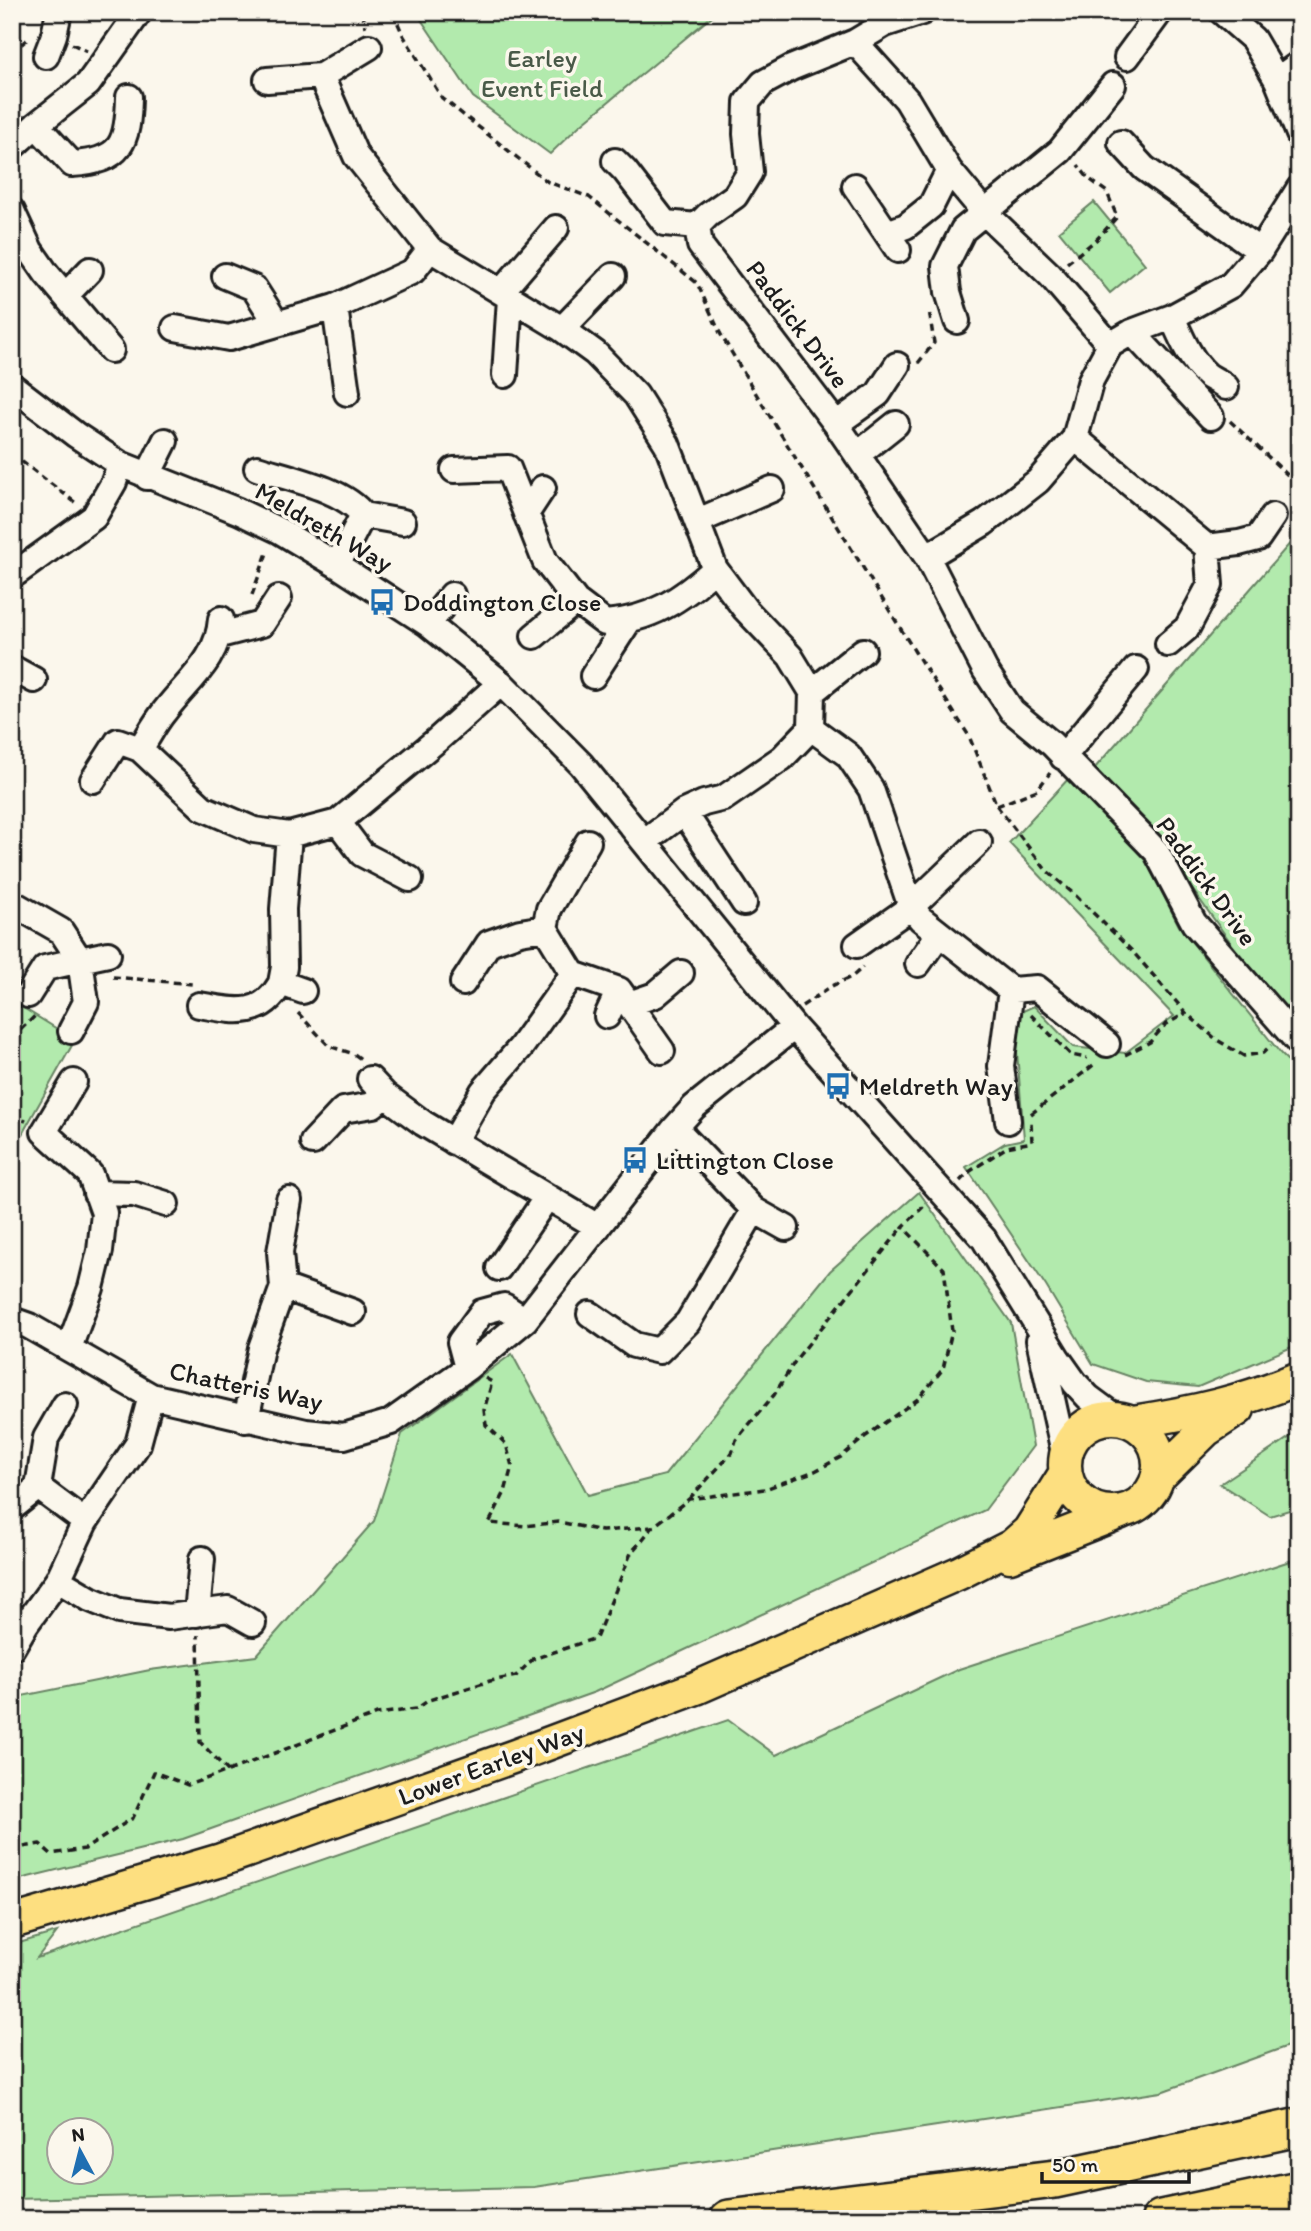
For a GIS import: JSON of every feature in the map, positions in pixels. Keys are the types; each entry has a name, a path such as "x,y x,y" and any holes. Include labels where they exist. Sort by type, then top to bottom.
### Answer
{"highway":[{"path":"729,2219 1055,2179 1299,2127"},
{"path":"1161,2219 1299,2190"}],"main road":[{"path":"1124,1419 1141,1427 1152,1438 1158,1453 1158,1478 1150,1493 1138,1505 1124,1511 1095,1509 1079,1499 1068,1482 1065,1466 1070,1442 1079,1430 1098,1419 1186,1414 1259,1395 1299,1378"},
{"path":"1158,1478 1206,1430 1259,1395"},
{"name":"Lower Earley Way","path":"12,1922 221,1860 696,1688 959,1573 1012,1546 1029,1531 1065,1466"},
{"name":"Lower Earley Way","path":"959,1573 1124,1511"}],"street":[{"path":"46,56 59,12"},
{"path":"12,147 88,84 139,12"},
{"path":"616,171 665,223 697,226 735,196 750,173 746,134 747,102 763,83 855,41 885,24 922,12"},
{"path":"1127,57 1160,12"},
{"path":"1222,12 1253,39 1276,80 1299,134"},
{"path":"855,41 907,100 950,170 984,212 1050,275 1110,345"},
{"path":"267,80 321,76 369,47"},
{"path":"1276,80 1299,64"},
{"path":"321,76 356,156 430,249 562,329 595,353 636,395 667,444 715,569 746,609 790,656 812,692 811,728 782,758 724,798 684,812 645,841"},
{"path":"957,321 948,292 945,266 963,230 1060,151 1113,85"},
{"path":"36,125 72,164 93,163 115,152 128,129 129,97"},
{"path":"1121,144 1144,168 1260,251"},
{"path":"855,186 892,242 930,206 950,170"},
{"path":"926,557 984,523 1038,481 1075,438 1091,380 1110,345 1132,332 1172,317 1231,285 1260,251 1299,189"},
{"path":"12,211 30,250 46,273 111,350"},
{"name":"Paddick Drive","path":"697,226 700,245 836,424 926,557 985,670 1012,712 1052,744 1156,852 1194,923 1287,1042"},
{"path":"505,375 506,295 556,228"},
{"path":"175,328 229,338 335,307 413,271 430,249"},
{"path":"66,295 90,270"},
{"path":"225,276 254,288 277,324"},
{"path":"562,329 612,276"},
{"path":"335,307 347,393"},
{"path":"1172,317 1185,348 1208,377 1226,387"},
{"path":"1132,332 1211,417"},
{"path":"836,424 878,394 908,364"},
{"name":"Meldreth Way","path":"12,386 76,435 120,464 238,511 280,531 337,565 428,624 502,682 581,764 984,1239 1075,1384 1088,1397 1124,1419"},
{"path":"857,455 896,424"},
{"path":"1075,438 1207,547 1210,585 1187,628 1168,644"},
{"path":"147,477 165,441"},
{"path":"12,576 94,517 114,482 120,464"},
{"path":"257,468 333,494 356,506 363,515 404,522"},
{"path":"454,470 508,468 545,561 576,601 605,623 628,622 666,606 690,592 715,569"},
{"path":"526,514 542,488"},
{"path":"698,521 772,489"},
{"path":"337,565 363,515"},
{"path":"1207,547 1239,543 1258,537 1273,516"},
{"path":"428,624 452,595"},
{"path":"140,749 164,712 199,671 216,646 220,627 262,624 279,598"},
{"path":"534,636 576,601"},
{"path":"593,676 628,622"},
{"path":"812,692 863,651"},
{"path":"1063,757 1136,669"},
{"path":"93,780 118,741 140,749 204,807 254,830 289,835 338,822 438,740 502,682"},
{"path":"811,728 848,755 871,789 911,907 939,933 1011,990 1037,988 1107,1044"},
{"path":"684,812 744,903"},
{"path":"338,822 362,854 410,879"},
{"path":"199,1005 239,1011 261,1007 274,996 292,987 284,967 283,909 289,835"},
{"path":"588,842 549,909 545,928 573,974 624,997 655,995 681,973"},
{"path":"857,945 911,907 979,842"},
{"path":"12,903 61,931 80,960 86,1002 71,1031"},
{"path":"463,984 489,943 520,932 545,928"},
{"path":"918,964 939,933"},
{"path":"29,995 45,968 108,954"},
{"path":"454,1142 483,1091 521,1047 573,974"},
{"path":"1008,1121 1001,1066 1011,990"},
{"path":"607,1016 624,997"},
{"path":"624,997 662,1051"},
{"name":"Chatteris Way","path":"12,1320 29,1326 151,1396 306,1432 344,1436 391,1422 471,1365 525,1320 675,1128 694,1107 797,1017"},
{"path":"74,1082 44,1132 95,1175 134,1194 166,1204"},
{"path":"313,1142 343,1110 373,1105 378,1087 423,1123 598,1227"},
{"path":"675,1128 754,1210 786,1228"},
{"path":"69,1348 91,1288 100,1251 104,1213 95,1175"},
{"path":"499,1268 547,1197"},
{"path":"246,1420 261,1348 283,1287 281,1252 289,1200"},
{"path":"590,1314 634,1345 664,1358 754,1210"},
{"path":"283,1287 354,1312"},
{"path":"471,1365 460,1342 482,1312 505,1306 525,1320"},
{"name":"Meldreth Way","path":"1034,1319 1065,1466"},
{"path":"12,1648 19,1620 58,1580 85,1522 138,1444 151,1396"},
{"path":"12,1507 38,1487 46,1438 65,1405"},
{"path":"38,1487 85,1522"},
{"path":"197,1614 202,1559"},
{"path":"58,1580 90,1599 168,1627 197,1614 228,1609 253,1623"}],"path":[{"path":"393,12 403,35 442,98 548,182 589,197 696,283 720,333 761,402 969,736 997,806 1046,870 1133,952 1186,1013 1217,1040 1244,1056 1263,1053 1287,1042"},
{"path":"908,364 934,343 928,307"},
{"path":"12,454 94,517"},
{"path":"247,604 270,544"},
{"path":"997,806 1037,790 1063,757"},
{"path":"797,1017 832,986"},
{"path":"12,1849 40,1844 51,1854 85,1849 133,1818 154,1772 188,1786 377,1714 416,1709 429,1700 516,1676 533,1660 596,1638 631,1553 653,1527 689,1499 732,1453 736,1440 774,1395 797,1358 903,1227 941,1191"},
{"path":"689,1499 765,1489 815,1471 841,1457 918,1399 943,1369 953,1331 944,1269 903,1227"},
{"path":"471,1365 492,1382 484,1409 486,1425 506,1444 512,1466 505,1492 489,1523 525,1526 559,1522 602,1531 653,1527"},
{"path":"197,1614 200,1742 228,1771"}],"green space":[{"name":"Earley Event Field","path":"416,12 717,12 578,127 550,154 473,97"},
{"path":"1094,202 1145,264 1110,293 1059,231"},
{"path":"1299,533 1299,1032 1283,1015 1161,846 1098,777 1094,769"},
{"path":"1070,777 1142,853 1179,926 1281,1054 1299,1072 1299,1344 1198,1387 1146,1382 1093,1364 1046,1286 966,1167 1005,1143 1024,1139 1014,1015 1034,1006 1073,1047 1125,1053 1174,1016 1009,843"},
{"path":"12,1001 75,1040 12,1152"},
{"path":"919,1192 1011,1323 1033,1446 985,1510 595,1692 183,1839 12,1881 12,1698 150,1670 256,1656 374,1521 402,1434 512,1354 588,1495 665,1475 830,1271"},
{"path":"1299,1431 1299,1507 1270,1516 1220,1484"},
{"path":"1299,1558 1299,2042 1161,2092 534,2187 12,2199 12,1945 57,1932 37,1958 728,1720 776,1755 959,1669"}],"place":[{"name":"Doddington Close","path":"382,602"},
{"name":"Meldreth Way","path":"838,1086"},
{"name":"Littington Close","path":"635,1160"}]}
